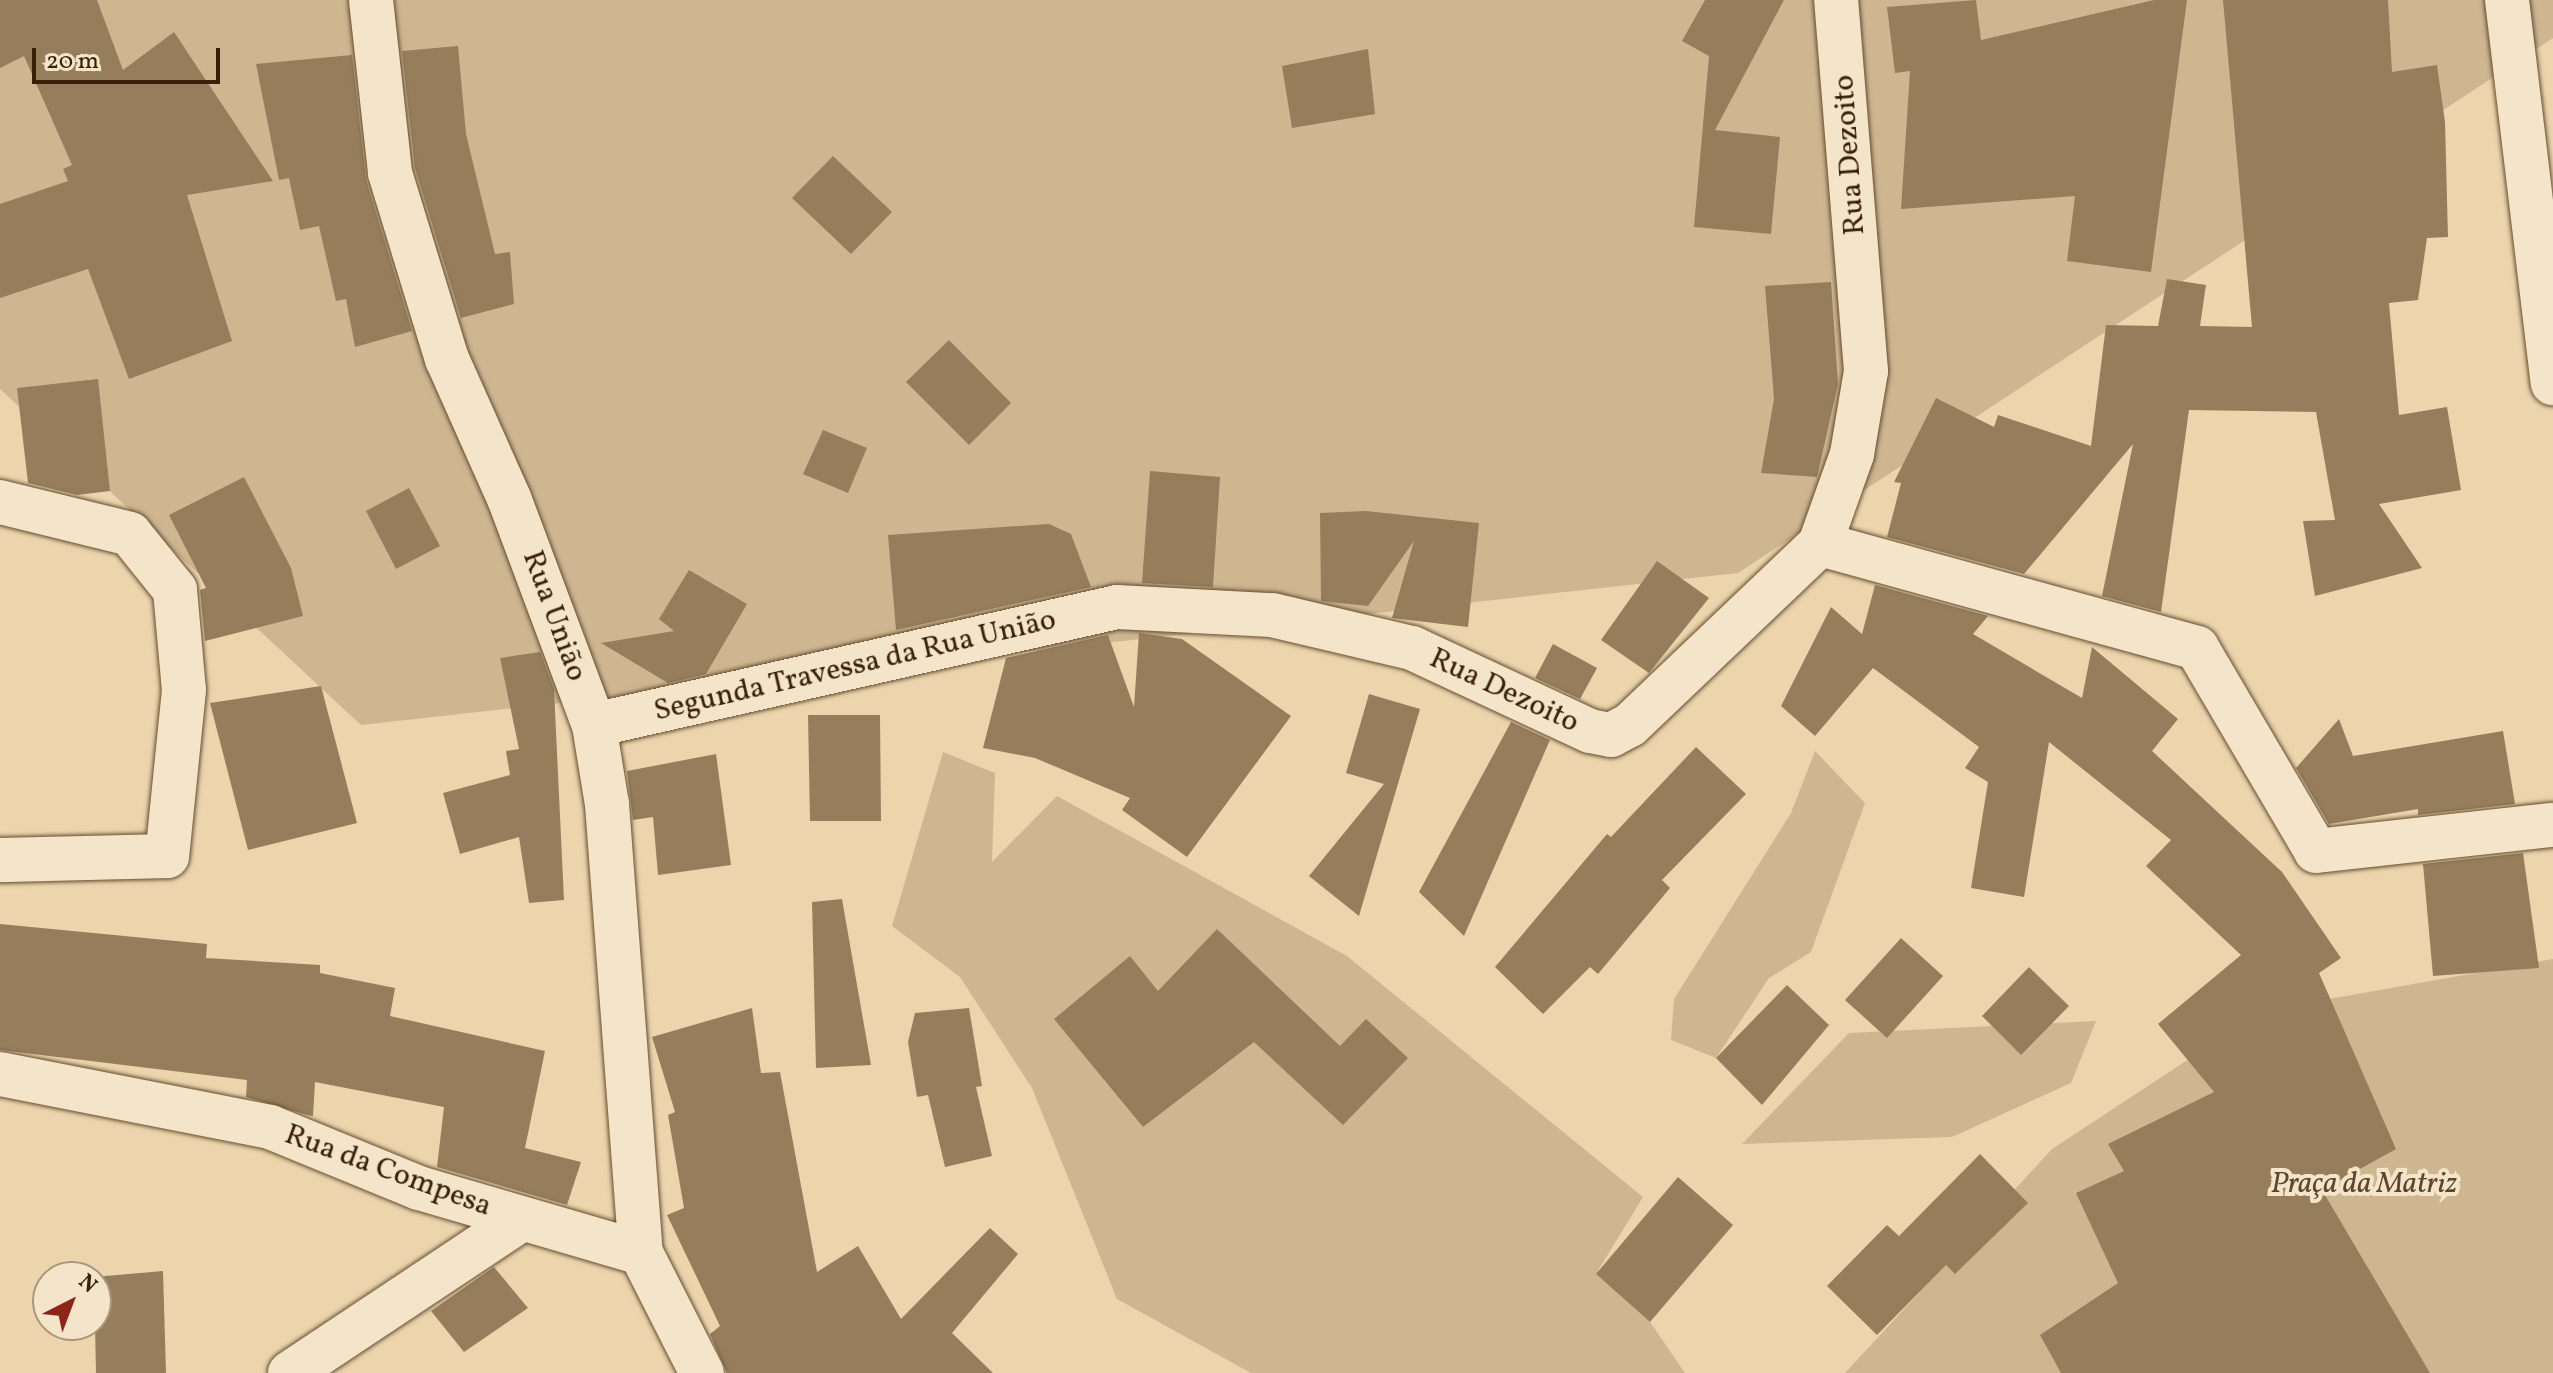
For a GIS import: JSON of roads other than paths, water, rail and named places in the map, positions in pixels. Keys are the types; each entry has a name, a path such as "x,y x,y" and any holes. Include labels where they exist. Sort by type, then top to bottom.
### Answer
{"street":[{"name":"Rua União","path":"371,0 394,186 447,359 509,498 594,725 607,804 641,1253"},
{"name":"Rua Dezoito","path":"1117,607 1272,615 1412,648 1545,715 1611,735 1650,709 1820,544 1852,454 1866,371 1836,0"},
{"path":"2507,0 2553,383"},
{"path":"0,502 130,534 175,590 184,690 167,856 0,860"},
{"path":"1820,544 2197,648 2316,851 2553,825"},
{"name":"Segunda Travessa da Rua União","path":"594,725 1117,607"},
{"name":"Rua da Compesa","path":"0,1074 270,1127 419,1188 641,1253"},
{"path":"290,1373 522,1219"},
{"path":"641,1253 702,1373"}],"park label":[{"name":"Praça da Matriz","path":"2364,1184"}]}
